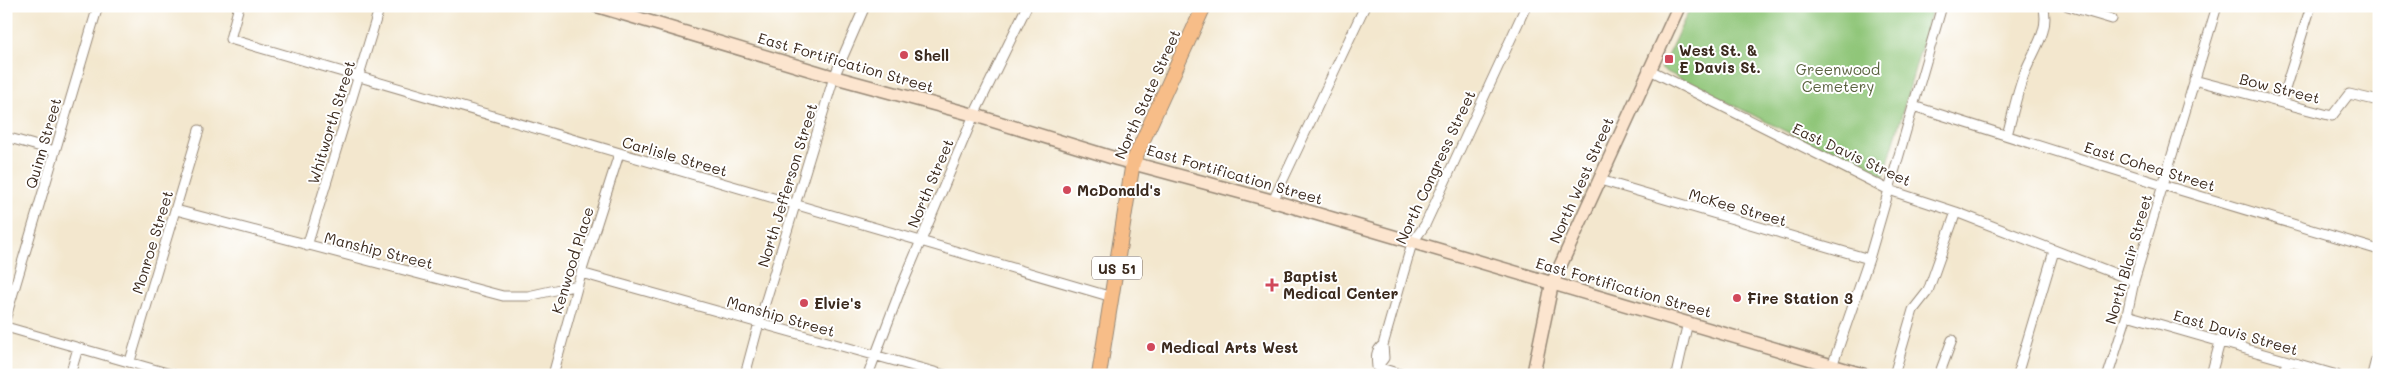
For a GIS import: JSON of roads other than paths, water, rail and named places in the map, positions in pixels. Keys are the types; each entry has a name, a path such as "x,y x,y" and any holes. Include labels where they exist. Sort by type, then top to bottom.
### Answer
{"main road":[{"name":"North State Street","path":"1099,375 1133,162 1204,6"}],"street":[{"name":"Quinn Street","path":"6,317 98,6"},
{"name":"Carlisle Street","path":"239,6 230,39 1112,297"},
{"name":"Whitworth Street","path":"307,246 380,6"},
{"name":"East Fortification Street","path":"597,6 834,77 974,115 1048,139 1273,201 1552,284 1688,322 1831,369 1864,375"},
{"name":"North Jefferson Street","path":"745,375 794,205 834,77 865,6"},
{"name":"North Street","path":"868,375 920,242 974,115 1027,6"},
{"path":"1273,201 1365,6"},
{"name":"North Congress Street","path":"1404,375 1377,367 1376,356 1378,349 1383,345 1412,243 1425,225 1526,6"},
{"name":"North West Street","path":"1533,375 1552,284 1648,69 1679,6"},
{"path":"1831,369 1869,260 1942,6"},
{"path":"2007,135 2025,72 2038,46 2046,16 2043,6"},
{"path":"2068,6 2112,19"},
{"name":"North Blair Street","path":"2108,375 2127,315 2134,281 2217,6"},
{"path":"2281,102 2311,6"},
{"name":"East Davis Street","path":"1648,69 1889,190 1956,212 2134,281"},
{"name":"Bow Street","path":"2194,80 2332,116 2349,94 2379,101"},
{"name":"East Cohea Street","path":"1913,106 2163,185 2379,250"},
{"name":"Monroe Street","path":"130,361 199,130"},
{"path":"6,136 55,151"},
{"name":"Kenwood Place","path":"552,375 581,273 620,154"},
{"name":"McKee Street","path":"1600,180 1869,260"},
{"name":"Manship Street","path":"176,210 503,296 528,296 578,285"},
{"path":"1894,375 1913,310 1928,291 1956,212"},
{"path":"2017,375 2054,250"},
{"name":"Manship Street","path":"581,273 946,375"},
{"name":"East Davis Street","path":"2127,315 2337,375"},
{"path":"1676,375 1688,322"},
{"path":"6,327 174,375"},
{"path":"1939,375 1952,340"},
{"path":"2211,375 2220,342"},
{"path":"70,375 78,348"},
{"path":"2372,375 2379,348"},
{"path":"2282,375 2287,362"}],"place":[{"name":"Shell","path":"904,55"},
{"name":"West St. & E Davis St.","path":"1669,59"},
{"name":"McDonald's","path":"1067,190"},
{"name":"Baptist Medical Center","path":"1272,285"},
{"name":"Fire Station 3","path":"1737,298"},
{"name":"Elvie's","path":"804,303"},
{"name":"Medical Arts West","path":"1151,347"}],"park label":[{"name":"Greenwood Cemetery","path":"1838,78"}]}
